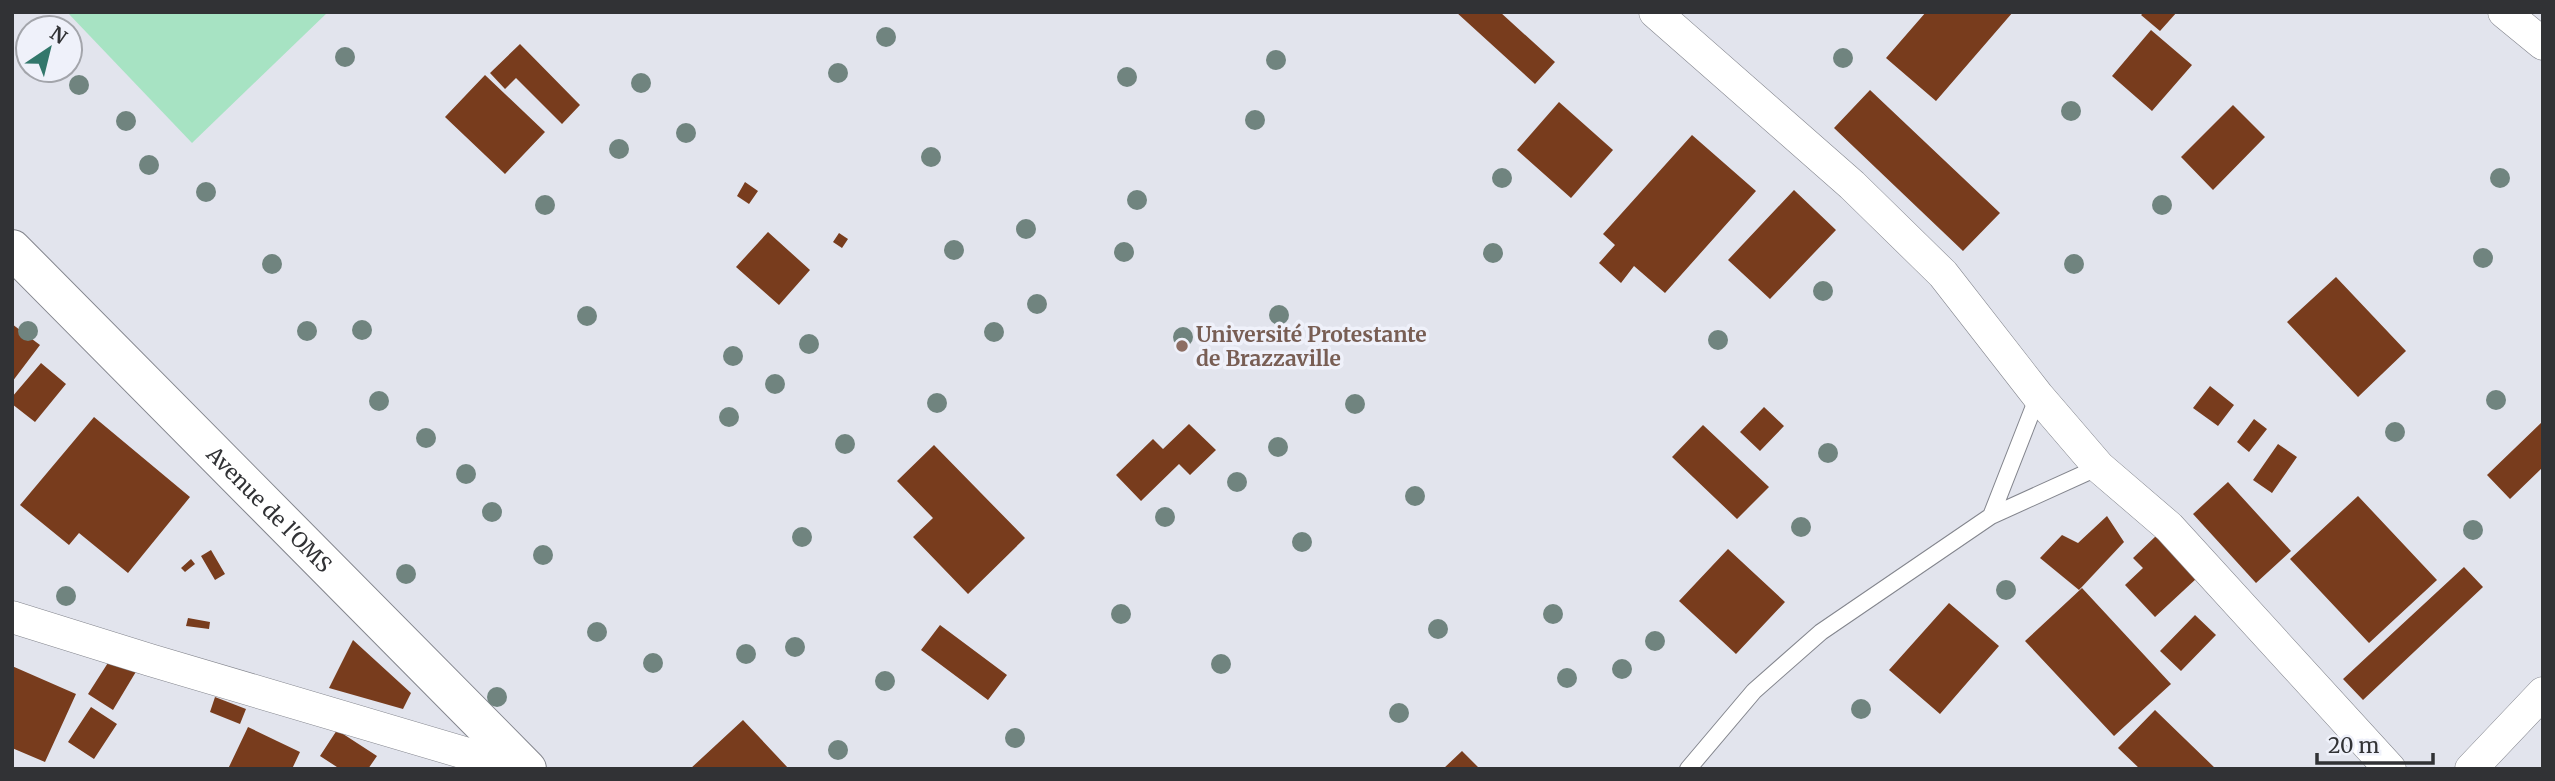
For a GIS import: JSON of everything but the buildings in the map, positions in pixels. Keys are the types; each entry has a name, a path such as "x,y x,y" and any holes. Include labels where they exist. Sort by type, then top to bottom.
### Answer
{"street":[{"path":"1655,12 1852,185 1943,274 2038,396 2099,467 2169,527 2390,769"},
{"path":"2504,12 2543,44"},
{"name":"Avenue de l'OMS","path":"12,249 527,769"},
{"path":"12,617 519,769"},
{"path":"2471,769 2543,693"}],"lane":[{"path":"1991,516 2038,396"},
{"path":"1688,769 1754,691 1821,632 1991,516 2099,467"}],"green space":[{"path":"67,12 328,12 192,143 84,30 84,14"}],"place":[{"name":"Université Protestante de Brazzaville","path":"1182,346"}]}
